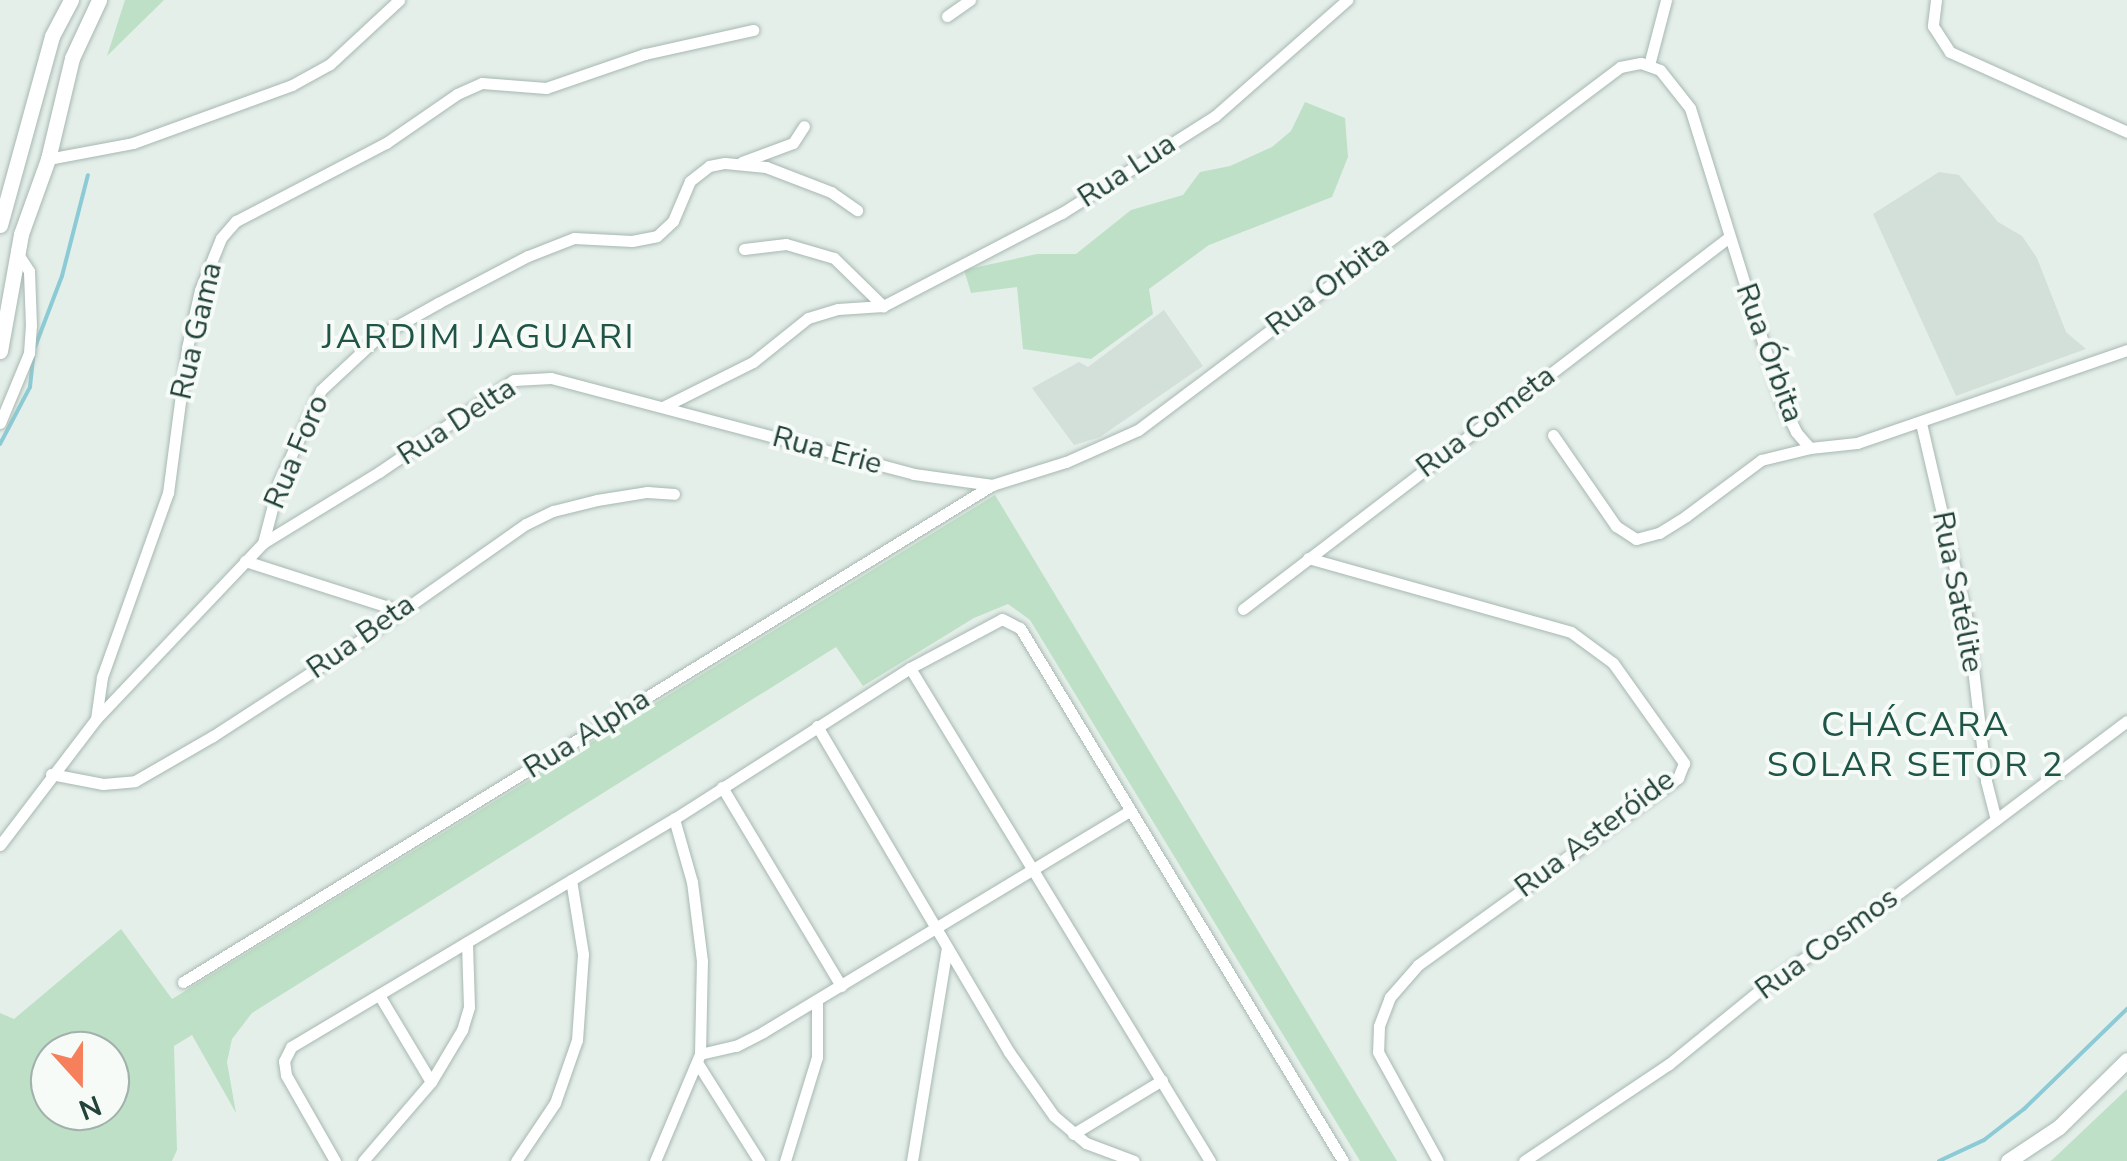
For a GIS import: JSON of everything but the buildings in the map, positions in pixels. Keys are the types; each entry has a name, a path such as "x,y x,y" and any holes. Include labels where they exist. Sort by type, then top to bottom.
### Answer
{"main road":[{"path":"0,225 47,51 71,0"},
{"path":"0,351 16,251 48,159 72,58 99,0"},
{"path":"47,51 72,58"},
{"path":"2008,1161 2059,1127 2127,1060"}],"street":[{"path":"48,159 133,143 292,85 330,64 398,0"},
{"path":"948,16 970,0"},
{"name":"Rua Lua","path":"883,306 1049,221 1215,116 1346,0"},
{"path":"1650,65 1666,0"},
{"path":"1936,0 1933,26 1950,52 2127,132"},
{"name":"Rua Gama","path":"0,845 96,719 102,677 168,492 186,348 200,290 221,238 236,221 386,144 457,94 482,84 546,88 645,54 753,30"},
{"name":"Rua Órbita","path":"1650,65 1670,78 1690,108 1782,403 1810,448 1858,443 2127,350"},
{"name":"Rua Orbita","path":"992,485 1080,457 1138,430 1597,80 1620,67 1650,65"},
{"path":"738,163 788,146 804,126"},
{"path":"738,163 796,178 831,192 856,210"},
{"name":"Rua Foro","path":"263,543 280,482 306,420 321,390 356,354 438,303 553,245 585,238 632,241 657,236 673,221 696,174 709,166 738,163"},
{"name":"Rua Cometa","path":"1244,609 1728,237"},
{"path":"744,249 786,244 834,258 883,306"},
{"path":"0,423 29,353 32,326 28,271 16,251"},
{"path":"665,406 754,362 796,326 820,312 883,306"},
{"name":"Rua Delta","path":"96,719 263,543 379,472 514,380 551,378 665,406"},
{"name":"Rua Erie","path":"665,406 914,474 992,485"},
{"name":"Rua Satélite","path":"1922,423 1968,625 1986,781 1996,820"},
{"path":"1554,436 1616,526 1636,539 1659,532 1686,516 1761,460 1810,448"},
{"name":"Rua Alpha","path":"182,982 992,485"},
{"name":"Rua Beta","path":"51,774 104,784 135,781 214,736 526,524 553,511 647,492 674,494"},
{"name":"Rua Asteróide","path":"1308,558 1571,632 1613,662 1684,763 1678,778 1418,966 1390,997 1379,1026 1378,1052 1438,1161"},
{"path":"244,561 401,611"},
{"path":"335,1161 294,1092 284,1061 291,1048 674,818 816,726 992,620 1015,622 1343,1161"},
{"path":"910,668 1210,1161"},
{"name":"Rua Cosmos","path":"1524,1161 1669,1064 1770,982 2127,721"},
{"path":"816,726 1009,1052 1054,1116 1074,1134 1107,1153 1134,1161"},
{"path":"722,787 841,986"},
{"path":"699,1059 736,1046 818,1001 1129,811"},
{"path":"654,1161 699,1059 702,961 692,882 674,818"},
{"path":"516,1161 555,1103 577,1040 582,954 571,880"},
{"path":"363,1161 432,1082 462,1030 469,1007 467,942"},
{"path":"912,1161 947,948"},
{"path":"378,995 432,1082"},
{"path":"785,1161 816,1057 818,1001"},
{"path":"699,1059 759,1161"},
{"path":"1074,1134 1162,1080"}],"shaded area":[{"path":"1939,172 1959,175 1998,222 2022,236 2037,258 2066,332 2086,349 1956,396 1873,214"},
{"path":"1164,310 1203,366 1100,437 1074,445 1032,388 1079,362 1088,367"}],"green space":[{"path":"125,0 164,0 107,56"},
{"path":"1305,102 1345,118 1348,157 1332,197 1209,245 1149,289 1153,314 1091,359 1023,349 1017,287 971,293 964,270 1037,254 1076,254 1131,210 1183,195 1200,172 1230,166 1272,147 1291,131"},
{"path":"995,495 1397,1161 1360,1161 1030,620 1008,604 974,618 863,686 836,647 252,1013 232,1039 227,1062 236,1113 192,1035 174,1046 177,1150 172,1161 0,1161 0,1013 14,1019 121,929 172,999"},
{"path":"2127,1089 2127,1161 2050,1161 2052,1160"}],"waterway":[{"path":"35,347 62,276 88,175"},
{"path":"0,444 30,387 33,356"},
{"path":"1939,1161 1984,1140 2024,1109 2127,1009"}],"district":[{"name":"JARDIM JAGUARI","path":"479,337"},
{"name":"CHÁCARA SOLAR SETOR 2","path":"1916,745"}]}
